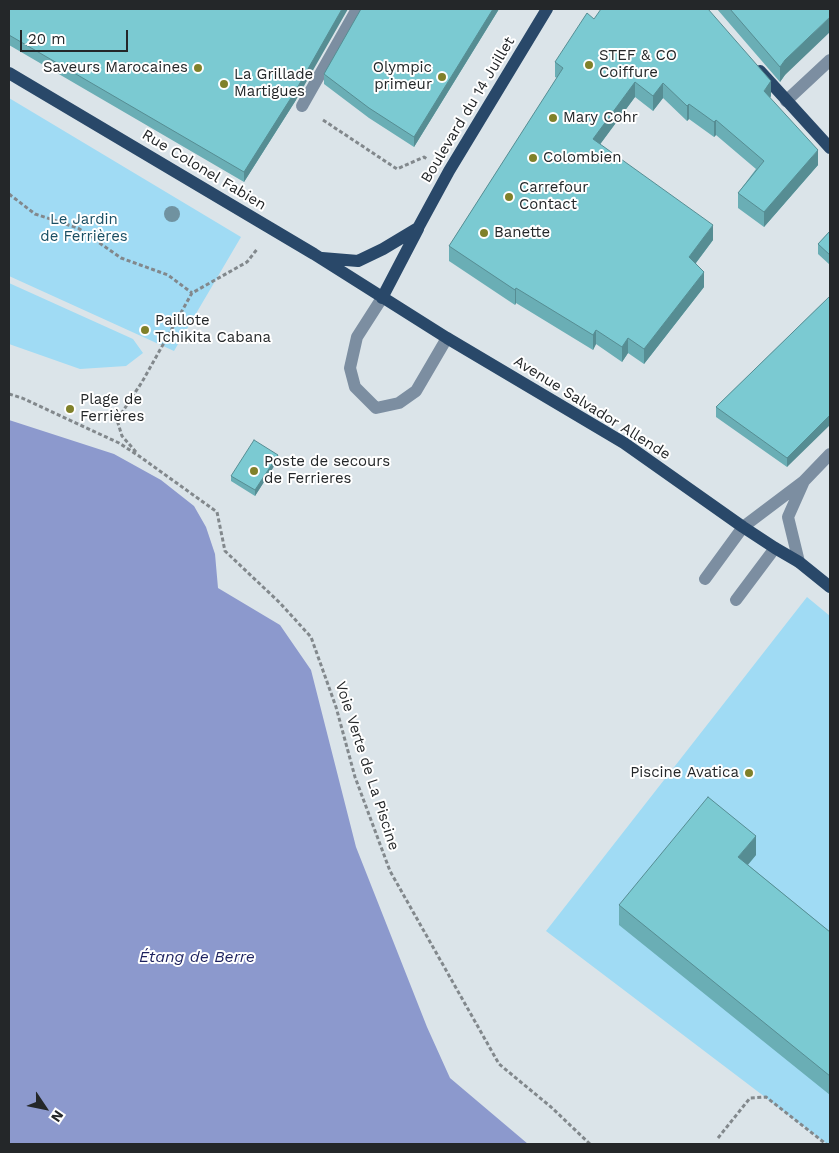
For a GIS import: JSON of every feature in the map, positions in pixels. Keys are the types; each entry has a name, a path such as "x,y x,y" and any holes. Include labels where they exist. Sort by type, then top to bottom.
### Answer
{"main road":[{"name":"Boulevard du 14 Juillet","path":"382,298 449,171 547,9"},
{"path":"749,59 830,148"},
{"name":"Rue Colonel Fabien","path":"9,73 271,229 382,298"},
{"path":"319,258 358,261 383,249 418,228"},
{"name":"Avenue Salvador Allende","path":"382,298 624,443 743,527 799,562 830,587"}],"street":[{"path":"302,106 357,9"},
{"path":"786,101 830,60"},
{"path":"382,298 357,337 350,368 355,387 376,408 399,404 416,391 447,338"},
{"path":"705,579 743,527 804,481 830,454"},
{"path":"799,562 788,517 804,481"},
{"path":"736,600 775,548"}],"path":[{"path":"9,194 35,214 78,228 121,258 168,275 192,293"},
{"path":"139,456 122,436 117,420 142,382 192,293 247,262 271,229"},
{"path":"9,394 22,398 119,443 139,456"},
{"name":"Voie Verte de La Piscine","path":"139,456 217,512 225,551 280,603 311,637 336,707 355,777 390,871 499,1064 551,1107 590,1144"},
{"path":"718,1138 750,1098 766,1097 826,1144"}],"green space":[{"name":"Le Jardin de Ferrières","path":"9,98 241,237 174,351 9,276"},
{"path":"9,283 133,339 143,353 126,366 80,369 9,344"},
{"name":"Piscine Avatica","path":"807,597 830,616 830,1144 827,1144 546,931"}],"water":[{"name":"Étang de Berre","path":"9,420 114,454 161,480 194,506 206,527 215,554 218,588 280,625 311,670 356,847 427,1027 450,1078 528,1144 9,1144"}],"building":[{"path":"9,9 342,9 296,90 244,172 9,35"},
{"path":"361,9 493,9 414,137 369,108 324,74"},
{"path":"601,9 708,9 771,81 764,91 818,150 764,212 738,193 764,161 716,120 714,122 689,104 687,106 663,83 653,96 635,82 593,139 713,225 689,257 704,272 644,349 628,338 622,347 596,330 593,335 516,288 515,290 449,246 563,68 555,62 587,13 594,19"},
{"path":"730,9 830,9 830,17 780,67"},
{"path":"830,231 830,255 818,244"},
{"path":"830,296 830,415 787,458 716,407"},
{"name":"Poste de secours de Ferrieres","path":"254,440 278,455 255,490 231,476"},
{"path":"708,797 756,836 738,857 830,932 830,1076 619,905"}],"place":[{"name":"STEF & CO Coiffure","path":"589,65"},
{"name":"Saveurs Marocaines","path":"198,68"},
{"name":"Olympic primeur","path":"442,77"},
{"name":"La Grillade Martigues","path":"224,84"},
{"name":"Mary Cohr","path":"553,118"},
{"name":"Colombien","path":"533,158"},
{"name":"Carrefour Contact","path":"509,197"},
{"name":"Banette","path":"484,233"},
{"name":"Paillote Tchikita Cabana","path":"145,330"},
{"name":"Plage de Ferrières","path":"70,409"},
{"name":"Poste de secours de Ferrieres","path":"254,471"},
{"name":"Piscine Avatica","path":"749,773"}]}
